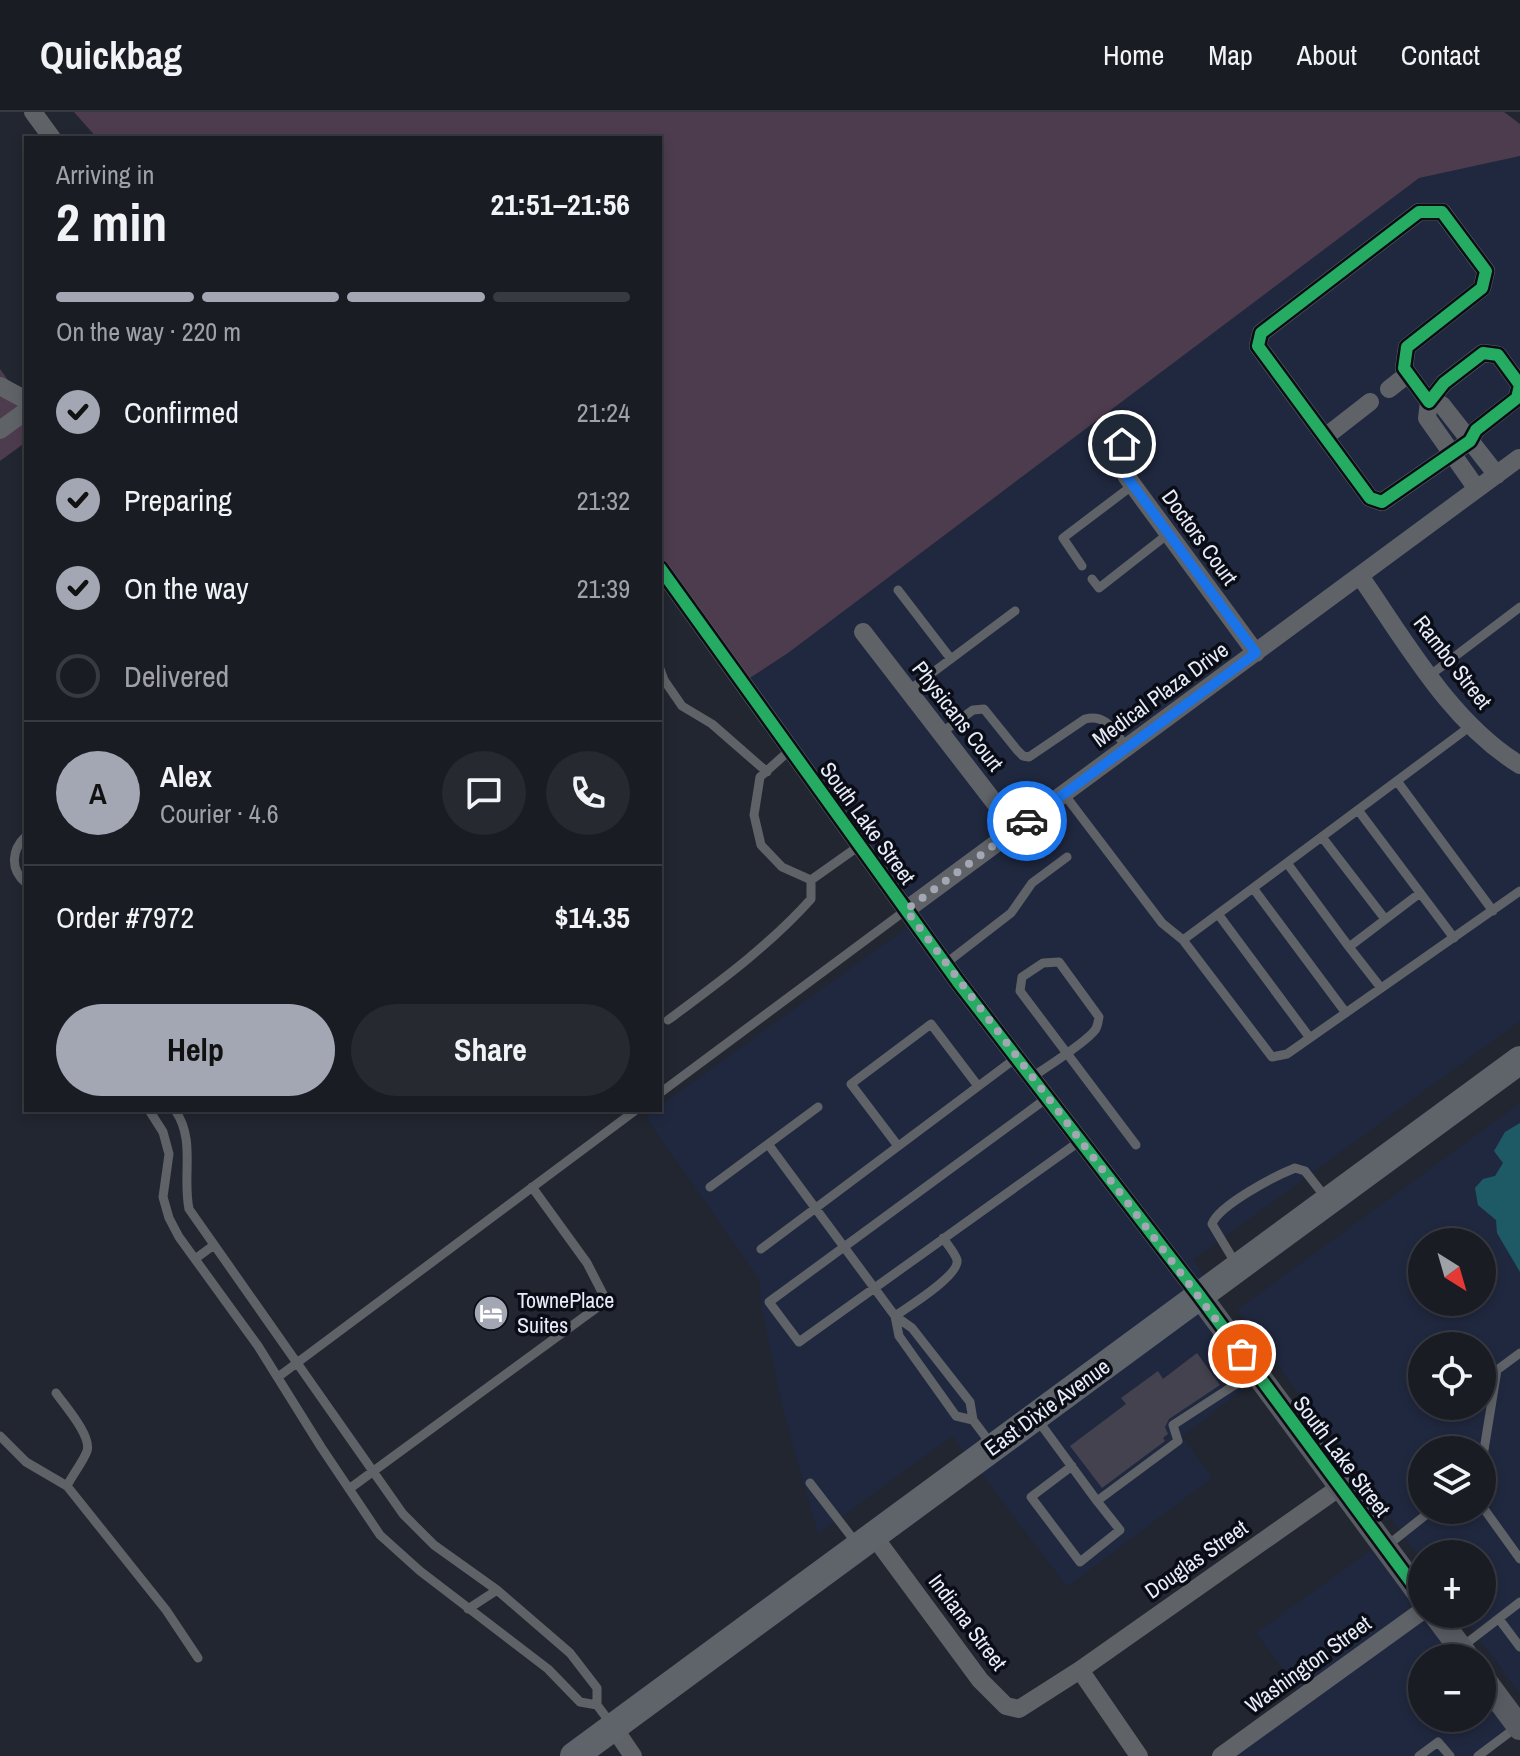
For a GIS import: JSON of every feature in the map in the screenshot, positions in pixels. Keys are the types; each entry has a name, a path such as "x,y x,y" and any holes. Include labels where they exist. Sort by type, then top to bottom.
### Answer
{"main road":[{"name":"East Dixie Avenue","path":"574,1756 605,1716 866,1540 1520,1060"}],"street":[{"path":"33,112 51,136"},
{"path":"1477,489 1452,453 1427,418 1429,402 1444,383 1483,353 1498,355 1520,385 1517,398 1476,430 1470,441 1452,453 1382,502 1370,498 1258,346 1261,333 1419,212 1442,212 1486,271 1482,288 1407,347 1404,368 1429,402 1442,405 1470,441 1497,475"},
{"path":"1389,389 1408,374"},
{"path":"0,386 24,399"},
{"path":"1325,437 1370,402"},
{"path":"0,430 24,412"},
{"name":"Doctors Court","path":"1122,444 1121,464 1133,485 1256,653"},
{"name":"Medical Plaza Drive","path":"906,910 1519,458"},
{"name":"South Lake Street","path":"662,573 945,964 1199,1295 1408,1578"},
{"name":"Rambo Street","path":"1360,576 1429,676 1490,745 1520,765"},
{"name":"Physicans Court","path":"863,632 1015,829"},
{"name":"Douglas Street","path":"1080,1670 1340,1487"},
{"name":"Indiana Street","path":"866,1540 980,1680 1006,1706 1019,1709 1080,1670"},
{"name":"Washington Street","path":"1221,1756 1408,1621"},
{"path":"1080,1670 1139,1756"},
{"path":"1496,1696 1519,1727"},
{"path":"605,1716 633,1756"}],"lane":[{"path":"1082,566 1063,538 1133,485"},
{"path":"1092,579 1099,588 1168,534"},
{"path":"898,590 951,659"},
{"path":"1429,676 1520,607"},
{"path":"908,691 1015,611"},
{"path":"662,674 682,706 712,724 767,772"},
{"path":"941,733 979,708 991,715 1023,756 1029,757 1085,719 1095,716 1107,722 1127,748"},
{"path":"1183,940 1472,725"},
{"path":"790,750 760,777 754,815 761,845 782,867 811,880"},
{"path":"1397,781 1493,911"},
{"path":"1064,794 1162,923 1183,940 1272,1057 1287,1054 1520,891"},
{"path":"1358,810 1454,938"},
{"path":"1322,837 1385,919"},
{"path":"24,838 18,845 14,863 16,872 24,881"},
{"path":"811,880 859,846"},
{"path":"945,964 1011,913 1032,883 1067,857"},
{"path":"1287,863 1381,988"},
{"path":"668,1020 741,966 792,922 811,899 811,880"},
{"path":"1253,888 1346,1013"},
{"path":"1349,947 1420,893"},
{"path":"662,1092 906,910"},
{"path":"1218,914 1310,1038"},
{"path":"1031,1078 1065,1053 1095,1031 1099,1017 1059,962 1043,963 1022,977 1020,991 1065,1053 1136,1145"},
{"path":"898,1146 851,1084 931,1024 978,1086"},
{"path":"761,1249 1016,1058"},
{"path":"1047,1098 769,1302 799,1342 1080,1141"},
{"path":"710,1187 818,1107"},
{"path":"150,1112 163,1132 169,1154 163,1197 169,1218 258,1346 380,1535 420,1571 548,1669 580,1702 605,1716"},
{"path":"176,1112 188,1141 185,1192 189,1209 296,1364 403,1514 434,1545 497,1590 570,1653 597,1688 605,1716"},
{"path":"278,1377 633,1112"},
{"path":"768,1144 895,1316 912,1328 970,1402 973,1420 993,1447"},
{"path":"1238,1267 1212,1224 1214,1217 1295,1168 1305,1171 1328,1201"},
{"path":"349,1489 599,1306 604,1296 587,1263 532,1187"},
{"path":"895,1316 955,1269 957,1261 943,1238"},
{"path":"195,1259 214,1245"},
{"path":"895,1316 899,1336 956,1416 973,1420"},
{"path":"916,1359 928,1350"},
{"path":"1486,1436 1497,1370 1520,1353"},
{"path":"1097,1501 1178,1441 1173,1425 1255,1372"},
{"path":"56,1393 83,1431 88,1445 67,1486"},
{"path":"1035,1416 1120,1530 1080,1562 1031,1497 1072,1466"},
{"path":"0,1436 26,1462 67,1486 166,1610 198,1658"},
{"path":"810,1483 866,1540"},
{"path":"1385,1547 1414,1524"},
{"path":"1495,1524 1520,1559"},
{"path":"468,1609 497,1590"},
{"path":"1473,1644 1520,1602"},
{"path":"1499,1619 1520,1647"},
{"path":"1478,1756 1519,1727"},
{"path":"1419,1756 1438,1742 1450,1756"}],"shaded area":[{"path":"74,112 1504,112 1520,124 1520,156 1419,178 788,653 742,683 662,572 662,136 95,136"},
{"path":"1520,156 1520,1021 1193,1260 1206,1278 967,1455 952,1436 818,1534 784,1413 762,1309 759,1279 646,1117 652,1112 662,1112 662,1105 916,921 742,683 788,653 1419,178"},
{"path":"0,369 24,402 24,443 0,461"},
{"path":"1520,1103 1520,1694 1496,1661 1496,1644 1483,1644 1471,1628 1496,1628 1496,1540 1408,1542 1237,1310"},
{"path":"1520,1123 1520,1272 1497,1233 1496,1220 1478,1205 1475,1188 1483,1179 1495,1176 1503,1163 1494,1151 1505,1132"},
{"path":"1198,1308 1252,1382 1182,1437 1212,1478 1067,1587 978,1469"},
{"path":"1375,1547 1408,1592 1408,1628 1435,1628 1447,1644 1408,1644 1408,1732 1496,1732 1496,1710 1511,1730 1476,1756 1231,1756 1307,1701 1256,1633"}],"building":[{"path":"1197,1353 1220,1385 1169,1419 1165,1427 1168,1434 1163,1438 1165,1441 1102,1488 1070,1446 1126,1404 1121,1398 1158,1371 1163,1379"}],"cycle path":[{"path":"1419,212 1442,212 1486,271 1482,288 1407,347 1404,368 1429,402 1444,383 1483,353 1498,355 1520,385 1517,398 1476,430 1470,441 1382,502 1370,498 1258,346 1261,333 1419,212"},
{"path":"662,571 958,982 1199,1295 1408,1578"}],"way so far":[{"path":"1027,821 906,910 1242,1354"}],"place":[{"name":"TownePlace Suites","path":"491,1313"}],"route":[{"path":"1027,821 1256,653 1127,477 1121,464 1122,444"}]}
